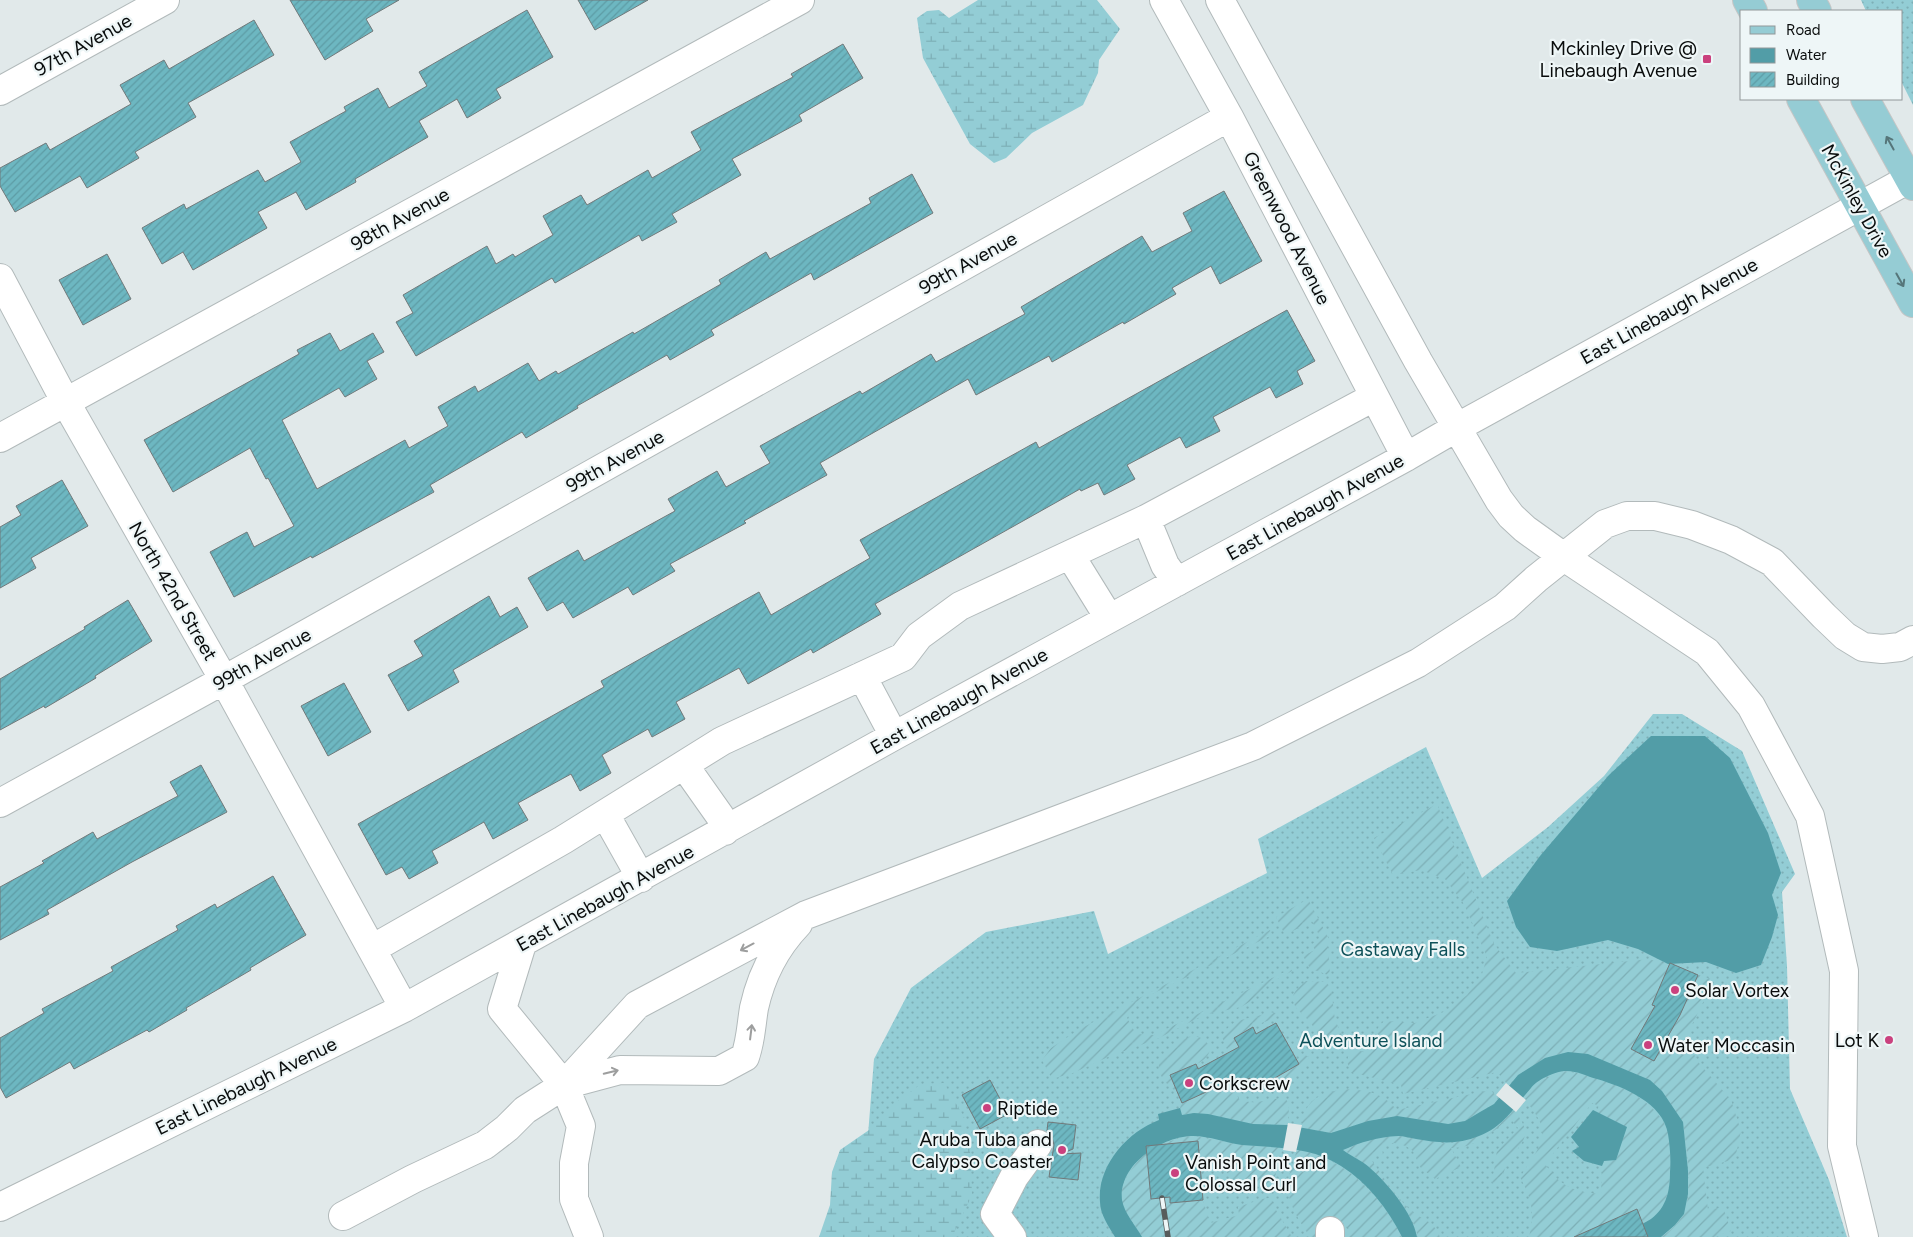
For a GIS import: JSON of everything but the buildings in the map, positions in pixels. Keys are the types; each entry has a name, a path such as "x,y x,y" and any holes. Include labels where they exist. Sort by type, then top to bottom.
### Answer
{"main road":[{"name":"McKinley Drive","path":"1801,100 1913,303"},
{"path":"1866,100 1911,182"}],"street":[{"name":"97th Avenue","path":"0,91 165,0"},
{"name":"98th Avenue","path":"0,438 800,0"},
{"name":"Greenwood Avenue","path":"1164,0 1229,117 1406,458"},
{"path":"1220,0 1456,428 1486,479 1511,516 1525,529 1564,557 1707,652 1751,706 1810,816 1844,971 1842,1146 1864,1237"},
{"name":"99th Avenue","path":"0,803 224,680 1229,117"},
{"name":"East Linebaugh Avenue","path":"0,1207 404,1008 894,736 1406,458 1456,428 1859,206 1911,182"},
{"name":"North 42nd Street","path":"0,278 65,401 224,680 404,1008"},
{"path":"372,949 563,840 722,741 903,657 919,636 960,606 1146,519 1374,397"},
{"path":"343,1216 413,1179 485,1145 507,1128 525,1110 564,1085 637,1005 806,916 1253,746 1418,663 1505,607 1605,524 1627,516 1655,516 1692,525 1731,540 1772,562 1831,623 1845,636 1863,647 1882,649 1900,647 1913,640"},
{"path":"1146,519 1165,565 1176,582"},
{"path":"1070,555 1109,618"},
{"path":"862,676 894,736"},
{"path":"684,765 720,816 725,831"},
{"path":"605,814 640,878"},
{"path":"564,1085 620,1070 718,1070 744,1057 750,1043 754,1008 768,967 783,940 806,916"},
{"path":"522,944 502,1009 564,1085 581,1126 574,1162 574,1199 589,1237"},
{"path":"1012,1237 998,1226 1014,1177 1038,1144"}],"green space":[{"path":"978,0 1097,0 1120,29 1099,60 1098,73 1083,105 1032,133 1006,158 994,163 970,144 923,58 917,18 927,11 939,10 949,18"},
{"path":"1861,0 1913,0 1913,105 1903,85 1903,10 1866,10"},
{"name":"Adventure Island","path":"1653,714 1682,714 1742,751 1795,874 1782,892 1787,966 1790,1089 1829,1180 1847,1237 854,1237 862,1211 874,1059 911,988 986,932 1094,911 1108,954 1267,873 1258,839 1426,747 1482,878 1548,827 1604,776"},
{"path":"1437,804 1494,944 1516,973 1649,959 1714,980 1685,1039 1699,1063 1731,1100 1741,1131 1735,1159 1703,1168 1708,1210 1723,1207 1731,1231 1714,1237 1661,1237 1679,1222 1686,1206 1689,1183 1683,1122 1568,1052 1536,1064 1521,1073 1508,1085 1497,1072 1403,1094 1401,1085 1351,1072 1347,1061 1352,1050 1355,1049 1366,1053 1379,1041 1380,1037 1376,1032 1384,1021 1415,1023 1446,1011 1467,995 1482,974 1487,957 1464,904 1445,879 1421,870 1393,875 1374,838"},
{"path":"1308,899 1330,941 1328,945 1330,976 1311,970 1303,956 1315,950 1312,944 1321,939 1312,921 1285,935 1276,917"},
{"path":"1270,930 1272,935 1136,1002 1127,1018 1136,1034 1154,1035 1291,969 1292,971 1268,984 1251,1001 1241,1007 1204,1015 1157,1039 1108,1057 1073,1073 1052,1079 1042,1060 1051,1048 1080,1029"},
{"path":"1306,981 1326,982 1331,988 1335,1020 1344,1039 1335,1048 1325,1042 1295,1006 1293,996 1297,989"},
{"path":"1268,1012 1276,1013 1273,1019 1256,1025 1234,1038 1239,1047 1233,1050 1236,1057 1230,1056 1222,1037 1226,1030 1237,1022"},
{"path":"1191,1036 1205,1040 1210,1050 1203,1060 1170,1075 1177,1092 1167,1084 1161,1075 1159,1068 1160,1060 1171,1047"},
{"path":"1305,1055 1309,1057 1308,1064 1302,1071 1257,1092 1250,1090 1244,1081 1250,1078 1256,1088 1299,1064 1297,1061"},
{"path":"1217,1066 1240,1100 1252,1102 1284,1098 1287,1100 1289,1113 1287,1125 1253,1124 1194,1113 1181,1115 1180,1108 1182,1102"},
{"path":"1564,1071 1609,1082 1639,1097 1661,1118 1668,1131 1671,1163 1667,1196 1656,1214 1643,1223 1574,1237 1529,1237 1532,1220 1531,1206 1520,1177 1539,1147 1542,1130 1540,1121 1524,1099 1536,1085 1546,1078","holes":["1592,1103 1599,1106 1596,1112 1604,1161 1602,1166 1601,1194 1583,1192 1569,1187 1556,1178 1545,1164"]},
{"path":"944,1083 964,1117 970,1150 972,1195 952,1237 819,1237 830,1205 832,1172 840,1150 869,1130 898,1101 921,1084"},
{"path":"1342,1089 1358,1090 1379,1095 1397,1110 1490,1090 1498,1097 1494,1104 1465,1121 1448,1124 1438,1124 1408,1117 1331,1133 1301,1128 1306,1111 1313,1100"},
{"path":"1514,1110 1524,1126 1524,1138 1497,1185 1492,1184 1497,1150 1518,1128 1510,1118 1490,1134 1476,1142 1451,1148 1461,1167 1435,1179 1420,1167 1413,1151 1406,1146 1394,1143 1381,1146 1383,1154 1376,1155 1372,1161 1404,1204 1413,1213 1430,1223 1440,1237 1418,1237 1411,1218 1384,1181 1369,1167 1343,1150 1369,1139 1399,1136 1449,1144 1499,1125"},
{"path":"1194,1136 1239,1145 1283,1147 1274,1180 1266,1184 1255,1183 1249,1191 1241,1192 1226,1171 1218,1168 1201,1170 1197,1141 1157,1145"},
{"path":"1297,1149 1331,1161 1360,1181 1383,1207 1402,1237 1339,1237 1350,1230 1345,1222 1319,1237 1310,1237 1293,1208 1288,1193 1289,1176"},
{"path":"1146,1152 1151,1199 1170,1197 1170,1203 1203,1200 1210,1223 1239,1215 1238,1207 1269,1198 1292,1237 1142,1237 1126,1212 1121,1196 1124,1182"}],"water":[{"path":"1651,736 1705,736 1730,758 1768,833 1781,873 1772,895 1778,915 1761,965 1736,973 1706,962 1668,964 1638,949 1608,940 1557,951 1530,947 1516,927 1507,901 1540,856 1609,775"},
{"path":"1568,1052 1588,1054 1650,1080 1662,1091 1683,1122 1688,1171 1688,1194 1684,1214 1661,1237 1609,1237 1651,1219 1664,1204 1669,1185 1670,1163 1669,1139 1665,1123 1659,1113 1650,1105 1630,1092 1608,1082 1568,1071 1555,1073 1537,1082 1496,1127 1471,1139 1440,1142 1398,1136 1370,1140 1343,1150 1363,1162 1384,1181 1405,1209 1415,1228 1417,1237 1402,1237 1376,1197 1360,1180 1330,1159 1305,1151 1242,1145 1199,1136 1181,1137 1156,1147 1144,1155 1127,1175 1123,1187 1123,1205 1142,1237 1115,1237 1105,1220 1100,1202 1100,1189 1109,1163 1125,1142 1147,1125 1159,1120 1158,1114 1180,1108 1182,1115 1194,1113 1208,1114 1253,1124 1287,1125 1331,1133 1368,1121 1397,1116 1448,1124 1465,1121 1494,1104 1518,1075 1545,1058"},
{"path":"1593,1110 1627,1127 1616,1160 1604,1161 1602,1166 1584,1161 1572,1151 1579,1147 1571,1137"}],"pier":[{"path":"1506,1083 1526,1100 1516,1112 1496,1095"},
{"path":"1288,1123 1302,1125 1296,1152 1283,1150"}],"railway":[{"path":"1162,1198 1168,1237"}],"place":[{"name":"Mckinley Drive @ Linebaugh Avenue","path":"1707,59"},
{"name":"Solar Vortex","path":"1675,990"},
{"name":"Lot K","path":"1889,1040"},
{"name":"Water Moccasin","path":"1648,1045"},
{"name":"Corkscrew","path":"1189,1083"},
{"name":"Riptide","path":"987,1108"},
{"name":"Aruba Tuba and Calypso Coaster","path":"1062,1150"},
{"name":"Vanish Point and Colossal Curl","path":"1175,1173"}],"park label":[{"name":"Castaway Falls","path":"1403,949"}]}
